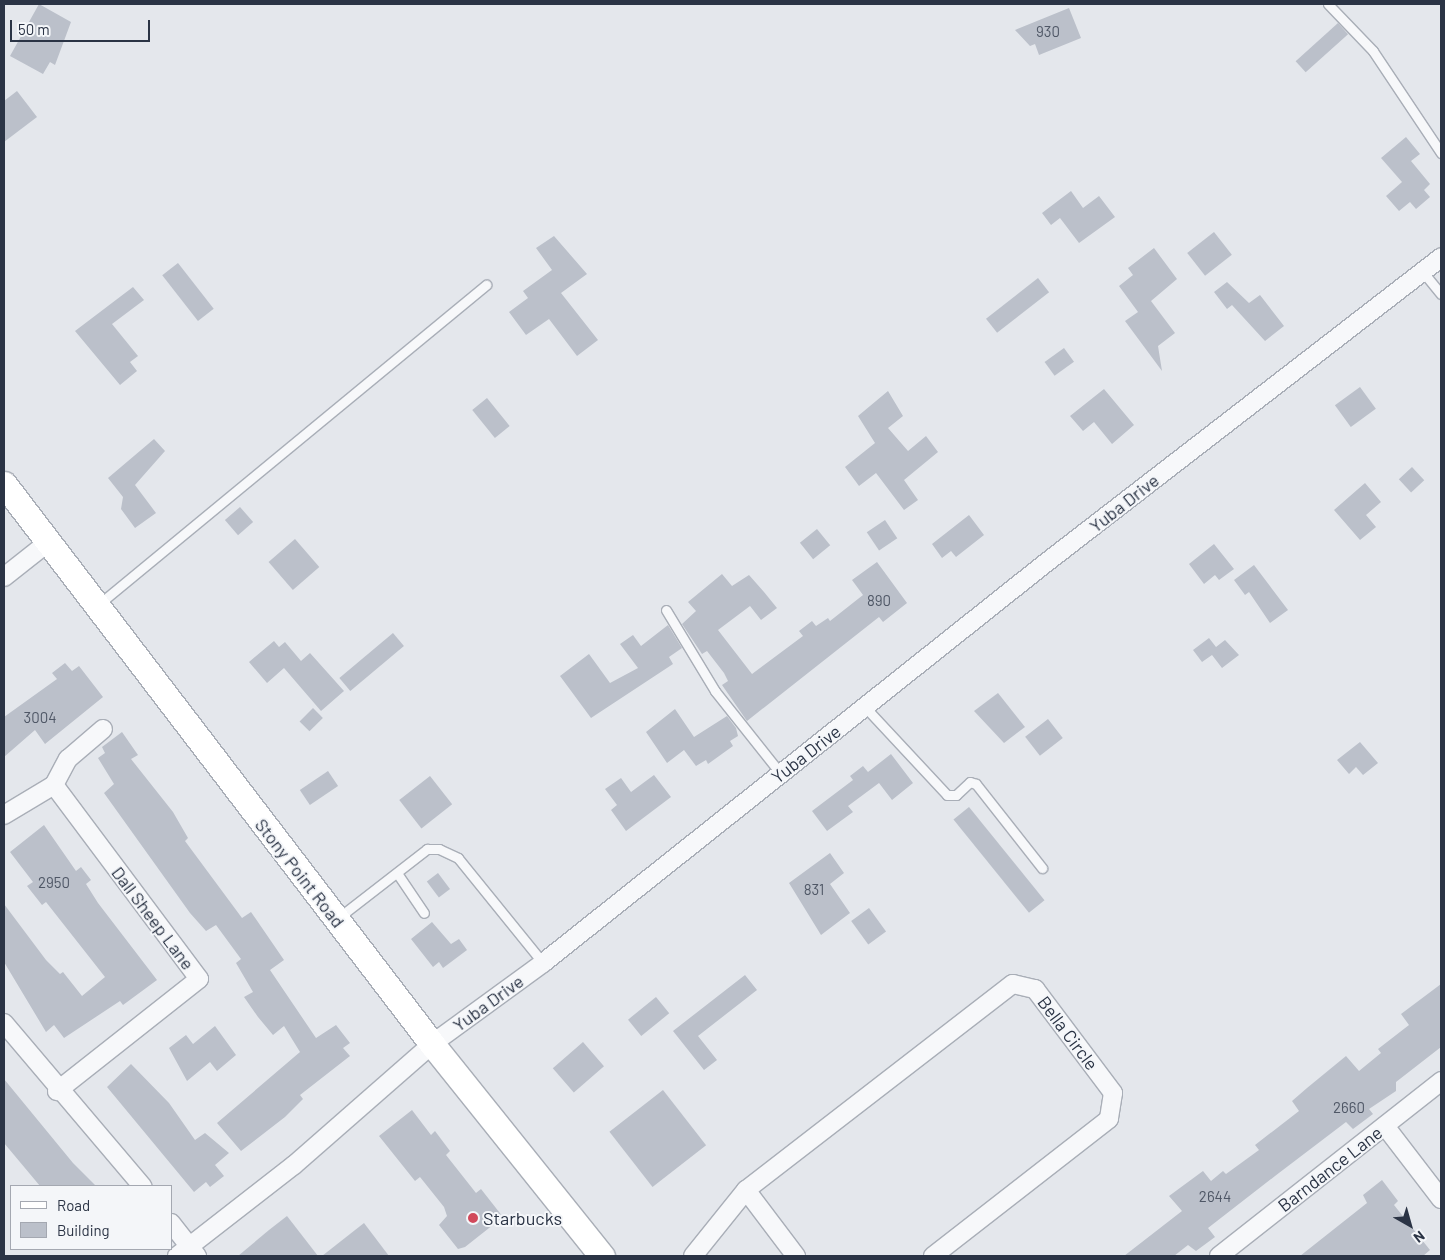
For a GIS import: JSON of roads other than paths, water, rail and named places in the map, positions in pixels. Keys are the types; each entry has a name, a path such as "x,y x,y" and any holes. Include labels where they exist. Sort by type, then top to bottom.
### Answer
{"main road":[{"name":"Stony Point Road","path":"4,484 95,608 432,1044 602,1256"}],"street":[{"name":"Yuba Drive","path":"188,1253 300,1160 432,1044 543,963 865,707 1441,257"},
{"path":"4,577 47,543"},
{"path":"4,815 54,785 68,759 103,728"},
{"name":"Dall Sheep Lane","path":"54,785 198,979 57,1090"},
{"name":"Bella Circle","path":"693,1256 746,1190 1013,984 1035,989 1113,1093 1109,1119 933,1256"},
{"path":"4,1023 57,1090 141,1185"},
{"name":"Barndance Lane","path":"1219,1256 1441,1081"},
{"path":"1385,1126 1441,1199"},
{"path":"746,1190 796,1256"},
{"path":"172,1225 188,1253"}],"lane":[{"path":"1328,4 1373,51 1441,153"},
{"path":"1423,272 1441,294"},
{"path":"95,608 486,284"},
{"path":"666,610 715,691 781,774"},
{"path":"865,707 947,795 956,796 970,782 976,784 1042,868"},
{"path":"336,920 427,849 439,849 458,858 543,963"},
{"path":"396,873 424,913"}],"place":[{"name":"Starbucks","path":"473,1218"}]}
